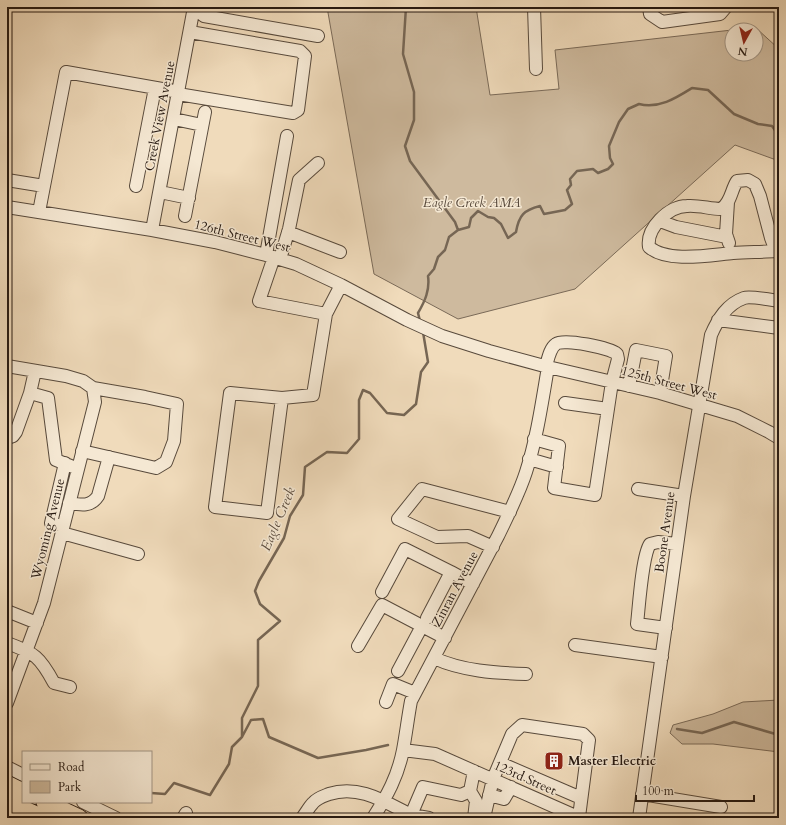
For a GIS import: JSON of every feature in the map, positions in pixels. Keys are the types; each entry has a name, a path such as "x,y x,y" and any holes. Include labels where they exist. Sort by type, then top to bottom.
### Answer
{"highway":[{"path":"7,784 22,792"},
{"path":"7,802 42,818"},
{"path":"47,803 79,818"}],"street":[{"path":"534,7 536,69"},
{"path":"649,7 650,14 662,22 720,14 726,7"},
{"path":"194,8 204,16 221,13 318,36"},
{"name":"Creek View Avenue","path":"152,230 194,8"},
{"path":"39,212 66,72 293,113 298,110 306,56 300,51 190,32"},
{"path":"136,186 155,88"},
{"path":"185,216 205,112"},
{"path":"174,120 202,125"},
{"path":"287,136 273,257 259,301 326,314"},
{"path":"273,257 288,232 298,180 318,163"},
{"path":"728,202 721,209 702,206 675,208 650,232 648,240 649,247 659,253 677,256 701,257 734,253 778,252 771,238 760,196 755,184 743,179 737,181 732,187 728,202 727,237 734,253"},
{"path":"7,180 44,186"},
{"path":"160,192 189,198"},
{"name":"126th Street West","path":"7,207 152,230 215,242 273,257 296,264 341,285 407,320 442,336 547,367"},
{"path":"660,221 676,228 727,237"},
{"path":"288,232 340,252"},
{"path":"282,398 267,513 215,506 230,393 282,398 313,395 326,314 341,285"},
{"name":"Boone Avenue","path":"639,818 684,496 711,335 718,320 728,309 745,298 779,301"},
{"path":"718,320 779,328"},
{"name":"Zinran Avenue","path":"373,818 384,801 395,778 403,750 407,718 411,701 493,546 510,512 526,472 534,439 549,355 555,344 565,341 614,351 617,354 617,365 612,382"},
{"path":"629,386 636,350 666,356 660,393"},
{"path":"7,366 66,376 83,380 93,388 177,404 174,441 166,462 156,468 82,451"},
{"name":"125th Street West","path":"547,367 660,393 737,416 779,438"},
{"path":"7,438 13,436 16,432 30,393 35,371"},
{"path":"534,439 559,446 554,488 596,495 612,382"},
{"name":"Wyoming Avenue","path":"7,704 44,603 95,402 93,388"},
{"path":"30,393 48,398 56,460 78,469"},
{"path":"565,403 608,409"},
{"path":"69,503 82,506 95,501 98,496 109,457"},
{"path":"529,459 557,467"},
{"path":"65,464 51,523 62,530 138,554"},
{"path":"493,546 468,536 436,537 398,519 422,489 510,512"},
{"path":"638,489 684,496"},
{"path":"666,628 637,624 646,557 650,544 654,542 678,544"},
{"path":"382,592 405,549 473,584"},
{"path":"398,671 451,572"},
{"path":"358,646 382,605 425,622 445,638"},
{"path":"7,611 37,623"},
{"path":"7,643 27,650 37,657 48,670 54,683 70,687"},
{"path":"576,645 662,657"},
{"path":"434,658 447,664 491,672 526,674"},
{"path":"386,702 393,684 415,693"},
{"path":"484,818 493,779 512,734 522,725 583,734 590,740 579,818"},
{"name":"123rd Street","path":"403,750 435,754 511,787 554,812 579,818"},
{"path":"500,763 582,798"},
{"path":"7,768 22,775"},
{"path":"474,771 470,791 476,801 474,818"},
{"path":"411,817 423,787 461,795 470,791"},
{"path":"489,795 504,799 511,787"},
{"path":"302,818 320,797 346,791 369,794 411,817 429,818"},
{"path":"642,794 720,807"},
{"path":"85,803 116,818"}],"green space":[{"name":"Eagle Creek AMA","path":"327,7 476,7 490,95 559,89 555,50 724,31 724,62 764,62 764,35 779,49 779,161 735,145 575,289 458,319 374,274"},
{"path":"779,700 779,752 713,744 682,744 670,733 673,725 713,714 743,702"}],"waterway":[{"path":"406,7 403,54 414,92 414,120 405,146 410,161 455,222 458,230"},
{"name":"Eagle Creek","path":"420,321 418,313 426,295 428,276 434,269 438,257 445,250 449,237 458,230 469,227 471,218 478,211 488,217 494,218 501,224 508,238 516,232 521,217 530,209 540,206 544,214 565,210 572,204 567,190 571,185 570,179 577,171 593,169 598,173 608,169 613,164 610,158 609,146 619,122 628,109 639,104 653,105 667,102 692,88 708,90 734,114 758,124 772,126 779,136"},
{"name":"Eagle Creek","path":"242,737 242,718 258,686 258,640 280,621 260,604 255,591 259,581 284,538 290,516 303,495 305,467 327,452 347,453 359,439 359,400 363,390 370,393 387,413 404,415 416,404 421,372 428,362 423,332"},
{"path":"152,793 165,794 174,783 210,795 229,764 232,747 242,737 251,720 263,719 269,737 318,758 388,745"},
{"path":"677,729 702,733 734,722 779,735"}],"place":[{"name":"Master Electric","path":"554,761"}]}
